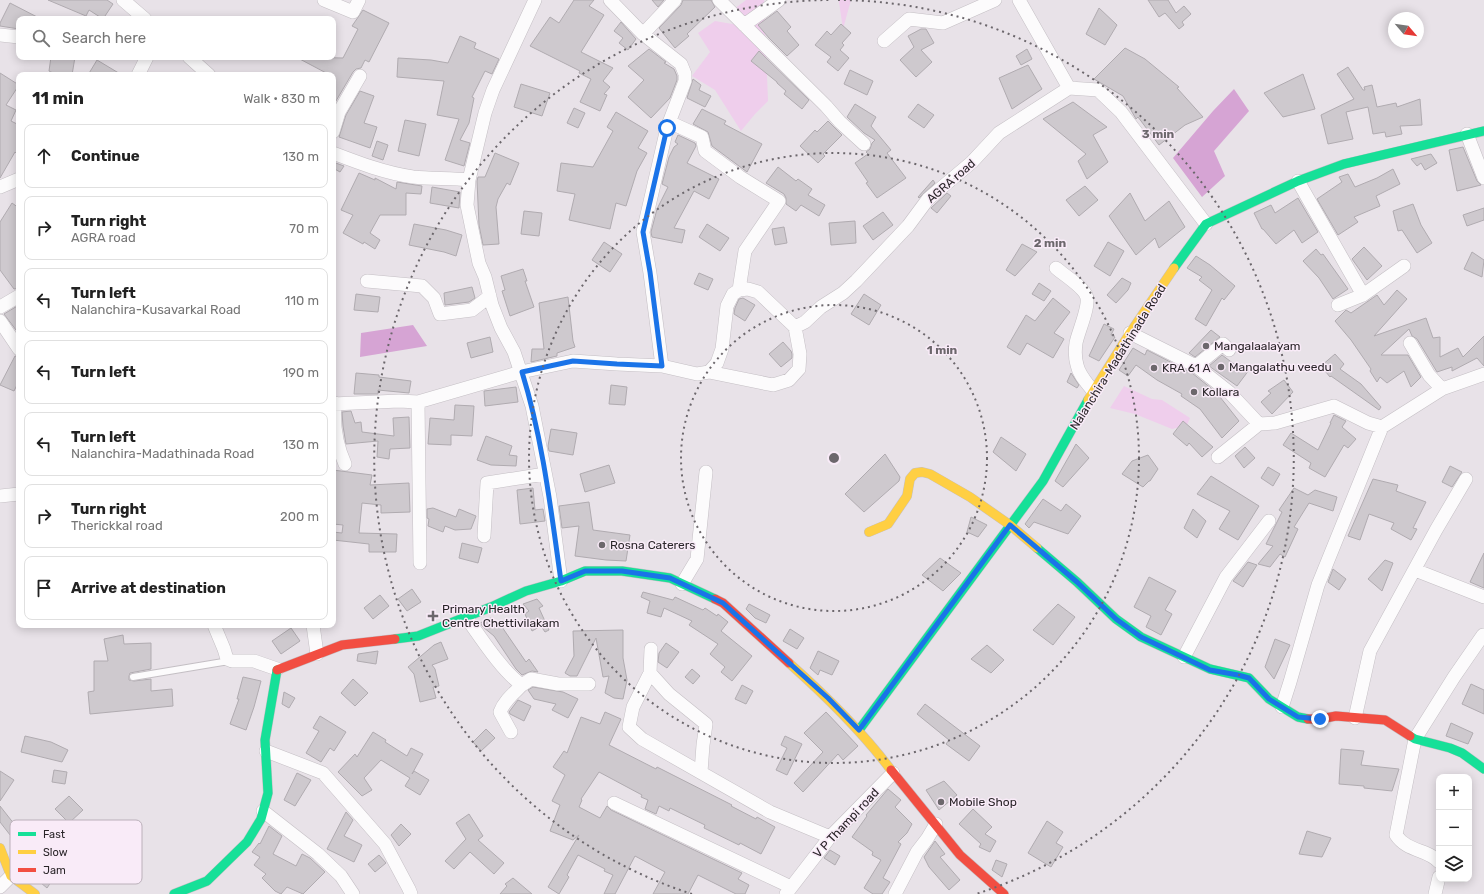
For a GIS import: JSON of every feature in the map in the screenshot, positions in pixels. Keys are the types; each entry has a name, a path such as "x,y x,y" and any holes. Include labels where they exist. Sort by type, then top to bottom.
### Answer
{"street":[{"path":"123,0 142,16"},
{"path":"324,0 353,12 359,0"},
{"path":"535,0 491,96 485,113 469,180 467,205 479,263 501,328 514,352 522,372 532,406 550,497 561,581"},
{"path":"610,0 643,34 682,64 685,74 685,81 669,122 643,232 650,272 662,366"},
{"path":"643,34 674,0"},
{"path":"719,0 826,106 840,122 864,144"},
{"path":"744,25 779,0"},
{"path":"884,41 909,19 943,23 994,0"},
{"path":"1019,0 1069,88 1098,90 1121,112 1206,224"},
{"path":"0,35 16,37"},
{"path":"140,72 146,60"},
{"path":"192,60 206,72"},
{"path":"336,122 339,112 360,76"},
{"name":"AGRA road","path":"795,327 805,322 827,303 843,293 856,281 908,226 928,199 972,162 999,133 1069,88"},
{"path":"669,122 702,137 705,151 740,177 779,201 745,251 739,290"},
{"name":"Nalanchira-Madathinada Road","path":"859,730 1043,481 1093,391 1130,333 1206,224 1298,181 1344,164 1484,130"},
{"path":"1467,134 1484,178"},
{"path":"336,154 360,164 388,172 414,177 469,180"},
{"path":"0,187 16,180"},
{"path":"1298,181 1363,295"},
{"path":"1338,305 1363,295 1404,266"},
{"path":"1056,268 1080,288 1087,296 1087,303 1076,343 1076,357 1077,366 1082,376 1093,391"},
{"path":"367,280 422,286 434,298 440,314 472,310 490,296"},
{"path":"336,403 418,402 522,372 573,361 662,366 697,374 709,372 773,385 789,380 799,369 800,354 795,327 758,292 748,289 739,290 732,294 727,306 722,350 718,363 709,372"},
{"path":"0,307 16,298"},
{"path":"0,321 16,345"},
{"path":"1130,333 1196,366 1229,392 1259,424"},
{"path":"1410,343 1429,375 1442,389"},
{"path":"1196,366 1223,344 1229,350"},
{"path":"1282,707 1318,585 1382,427 1442,389 1484,374"},
{"path":"418,402 420,563"},
{"path":"1218,457 1259,424 1275,423 1334,406 1368,423 1382,427"},
{"path":"336,436 338,447 345,464"},
{"path":"682,584 697,559 706,472"},
{"path":"869,532 888,524 907,496 910,479 915,473 922,472 930,474 970,497 1010,525 1077,582 1116,619 1141,637 1210,670 1249,678 1269,699 1298,717 1320,719 1336,716 1385,720 1415,739 1450,748 1462,753 1484,768"},
{"path":"484,536 487,483 545,474"},
{"path":"1355,718 1370,652 1466,478"},
{"path":"0,496 16,494"},
{"path":"1184,657 1226,577 1269,521"},
{"path":"1415,570 1484,598"},
{"path":"215,628 224,649 226,659 229,661 254,661 277,669 342,645 418,636 526,591 561,581 585,571 622,571 670,578 723,603 828,698 872,745 960,855 1004,894"},
{"path":"466,617 514,680 522,685"},
{"path":"313,628 317,654"},
{"path":"1436,859 1401,842 1396,835 1415,739 1454,677 1483,635 1484,636"},
{"path":"651,649 650,673 633,707 629,727 642,739 770,812 830,837"},
{"path":"174,894 207,880 247,842 261,820 268,793 265,740 277,669"},
{"path":"650,673 669,694 706,724 701,772"},
{"path":"511,732 500,712 502,706 513,693 531,679 558,684 589,684"},
{"path":"266,751 323,773 385,844 411,894"},
{"name":"V P Thampi road","path":"788,890 830,837 893,773"},
{"path":"614,803 788,890"},
{"path":"263,811 318,854 341,876 353,894"},
{"path":"895,894 917,852 927,840 936,824"},
{"path":"0,848 10,873"},
{"path":"0,887 10,877"},
{"path":"1435,894 1438,882"},
{"path":"22,884 35,894"}],"lane":[{"path":"133,677 229,661"}],"shaded area":[{"path":"746,0 764,0 768,101 741,131 715,90 692,76 710,52 698,33 715,21 738,25 734,9"},
{"path":"838,0 851,0 843,29 839,2"},
{"path":"1234,89 1249,111 1214,151 1225,176 1202,197 1173,158"},
{"path":"413,325 427,346 360,357 361,333"},
{"path":"1124,386 1152,399 1162,400 1190,418 1187,425 1172,429 1135,414 1110,408"}],"building":[{"path":"48,0 107,0 113,4 105,16 98,16 89,10 86,16"},
{"path":"574,0 594,0 589,6 604,15 581,52 613,68 603,81 610,87 604,94 607,95 600,111 580,102 591,79 579,73 580,71 530,46 550,17 559,23"},
{"path":"652,0 664,0 658,7"},
{"path":"683,0 711,0 715,7 687,34 689,36 675,48 659,28 681,5"},
{"path":"1148,0 1168,0 1176,13 1184,6 1191,14 1182,22 1184,25 1179,29 1165,13 1159,17"},
{"path":"10,3 35,16 16,16 16,29 0,26"},
{"path":"1099,8 1117,25 1105,45 1086,34"},
{"path":"363,10 389,23 369,62 365,60 361,68 356,69 353,72 336,101 336,72 324,72 302,60 336,60 336,58 343,58 358,29 352,26"},
{"path":"777,11 791,27 787,31 799,45 787,56 758,25"},
{"path":"621,22 636,39 628,50 619,43 623,38 614,31"},
{"path":"841,24 851,33 842,43 844,45 840,50 849,58 838,71 827,62 831,57 815,45 827,31 831,35"},
{"path":"921,29 926,29 934,43 921,50 932,62 916,77 900,60 914,47 908,36"},
{"path":"460,36 476,43 474,48 499,59 492,74 485,71 472,97 474,98 469,123 460,140 470,143 464,166 445,160 459,119 437,115 444,81 397,77 398,58 431,60 448,63"},
{"path":"1125,48 1145,59 1179,87 1177,88 1203,117 1185,125 1159,145 1138,117 1136,119 1123,96 1094,79"},
{"path":"649,49 666,62 664,63 674,69 677,76 677,80 670,98 651,118 628,97 644,80 628,66"},
{"path":"1027,49 1032,59 1021,65 1016,56"},
{"path":"759,51 809,100 802,109 784,94 786,91 777,82 751,61"},
{"path":"51,60 74,60 72,72 49,71"},
{"path":"97,60 117,72 90,72"},
{"path":"1028,65 1042,89 1012,109 999,78"},
{"path":"1348,67 1363,90 1365,90 1364,87 1372,85 1377,107 1396,103 1397,107 1420,99 1422,125 1400,126 1402,134 1386,137 1385,132 1373,134 1368,107 1346,112 1353,139 1328,144 1321,115 1354,99 1337,74"},
{"path":"850,70 873,81 867,95 844,84"},
{"path":"0,73 16,83 16,90 6,105 16,110 11,121 16,124 16,153 15,152 0,178"},
{"path":"1303,74 1315,109 1283,117 1264,93"},
{"path":"693,79 701,85 699,90 711,96 705,107 687,98"},
{"path":"521,84 550,93 542,116 514,107"},
{"path":"360,91 374,96 364,123 377,127 370,148 339,137 346,115"},
{"path":"1073,102 1107,127 1093,135 1108,162 1087,179 1078,161 1086,154 1043,119"},
{"path":"855,104 876,117 871,126 891,150 887,153 906,178 877,198 866,183 868,182 855,163 868,154 866,152 870,149 875,140 864,133 847,117"},
{"path":"918,104 934,115 924,128 908,117"},
{"path":"574,108 585,113 578,128 567,123"},
{"path":"702,109 726,121 724,124 762,144 747,172 712,146 708,132 693,124"},
{"path":"616,112 648,131 638,148 647,153 637,171 626,206 616,203 610,229 569,220 575,194 557,191 561,163 593,167 613,131 607,127"},
{"path":"405,120 426,124 419,156 398,151"},
{"path":"828,121 842,135 823,154 825,156 818,163 800,146 815,130 817,132"},
{"path":"678,135 695,143 696,146 687,163 719,179 709,199 694,191 674,228 685,230 682,243 652,237 651,232 657,209 668,187 662,184 669,157 674,147 678,144 675,142"},
{"path":"377,141 388,145 383,160 372,156"},
{"path":"1463,147 1477,181 1481,185 1457,191 1449,150"},
{"path":"495,153 519,163 510,185 507,183 498,199 496,207 499,244 483,245 479,225 477,181 478,177 485,177"},
{"path":"1431,154 1437,163 1425,170 1421,163 1417,166 1411,159"},
{"path":"336,163 344,166 340,172 336,170"},
{"path":"778,167 796,181 798,179 812,189 808,195 825,205 819,216 801,205 796,211 786,204 784,194 766,183"},
{"path":"1393,169 1400,184 1376,196 1380,206 1354,217 1358,222 1338,235 1317,199 1342,182 1339,177 1348,174 1355,187 1377,178"},
{"path":"359,173 375,180 375,178 396,189 397,182 422,186 421,194 406,193 406,215 380,215 370,233 380,240 375,249 364,242 363,244 343,233 353,215 341,210"},
{"path":"933,180 935,183 919,198 918,197"},
{"path":"1085,186 1098,200 1079,216 1066,200"},
{"path":"432,187 460,192 459,208 430,203"},
{"path":"947,193 951,196 937,213 931,208"},
{"path":"1130,193 1145,221 1169,201 1185,227 1159,248 1155,238 1136,255 1109,216"},
{"path":"1298,198 1318,232 1302,243 1294,230 1276,244 1262,229 1254,213 1271,205 1275,213"},
{"path":"12,203 16,206 16,289 14,289 0,270 0,222"},
{"path":"1413,204 1421,225 1432,243 1417,253 1402,230 1398,231 1393,211"},
{"path":"1484,208 1484,220 1467,226 1463,215"},
{"path":"524,211 542,213 539,236 521,234"},
{"path":"883,212 893,225 873,240 863,226"},
{"path":"855,221 856,243 831,245 829,223"},
{"path":"414,224 446,230 462,235 456,256 409,245"},
{"path":"707,224 729,238 720,251 699,237"},
{"path":"784,227 787,243 775,245 772,229"},
{"path":"604,242 622,254 610,272 592,260"},
{"path":"1108,242 1124,251 1110,276 1094,266"},
{"path":"1022,244 1037,252 1015,276 1006,270"},
{"path":"1364,247 1382,266 1367,280 1352,259"},
{"path":"1316,249 1321,255 1323,254 1348,289 1333,299 1319,278 1303,261"},
{"path":"1472,252 1484,260 1482,277 1464,269"},
{"path":"1196,256 1210,265 1235,286 1224,300 1222,298 1206,326 1195,319 1212,290 1199,280 1202,277 1187,268"},
{"path":"523,269 527,281 525,281 534,307 510,316 502,291 505,290 501,276"},
{"path":"699,273 713,279 708,290 694,284"},
{"path":"1122,278 1131,283 1128,290 1116,303 1107,295"},
{"path":"1039,283 1051,291 1044,301 1032,294"},
{"path":"472,287 475,298 469,302 445,305 444,293"},
{"path":"1397,290 1407,299 1374,336 1426,318 1433,338 1440,337 1440,357 1458,348 1463,357 1484,336 1484,366 1477,358 1452,371 1452,367 1437,372 1417,339 1412,336 1409,329 1381,355 1408,355 1421,377 1411,387 1404,371 1387,383 1380,377 1377,382 1370,371 1371,369 1351,340 1335,321 1346,310 1351,313 1377,295 1384,305"},
{"path":"356,294 380,297 378,312 354,310"},
{"path":"864,294 881,305 869,325 851,314"},
{"path":"568,297 575,347 557,353 557,356 531,362 532,349 544,349 539,303"},
{"path":"743,298 755,305 745,321 734,314 739,299"},
{"path":"1053,298 1070,312 1054,333 1064,339 1053,358 1027,343 1020,355 1007,347 1026,315 1035,321"},
{"path":"16,307 16,330 4,314"},
{"path":"1104,324 1114,329 1111,335 1115,337 1099,361 1089,356"},
{"name":"Mangalaalayam","path":"1211,330 1220,337 1195,357 1189,353"},
{"path":"490,337 493,352 471,358 467,343"},
{"path":"783,342 791,351 792,358 781,367 769,354"},
{"path":"1133,348 1145,355 1147,350 1192,373 1221,396 1220,397 1239,421 1222,438 1200,409 1181,396 1182,394 1157,380 1136,365 1128,376 1119,370"},
{"path":"1335,354 1344,364 1340,369 1361,384 1381,407 1379,410 1331,376 1330,377 1321,366"},
{"path":"1222,355 1238,367 1240,364 1249,370 1237,386 1209,366"},
{"path":"16,356 16,387 14,391 0,385"},
{"path":"356,373 379,375 379,377 411,381 409,393 378,390 378,394 354,394"},
{"path":"1071,373 1079,385 1077,388 1067,382"},
{"path":"1284,380 1293,392 1272,414 1261,402 1271,393 1268,391"},
{"path":"611,385 627,387 625,405 609,404"},
{"path":"516,387 518,402 485,406 484,391"},
{"path":"455,405 474,406 472,436 451,435 451,445 428,444 430,418 454,420"},
{"path":"351,411 355,423 361,422 362,432 394,436 393,418 409,417 410,448 390,449 389,459 377,457 378,441 346,444 342,412"},
{"path":"1334,415 1346,421 1342,427 1356,439 1348,448 1344,445 1325,477 1309,468 1311,463 1283,445 1291,433 1318,450"},
{"path":"1183,421 1213,447 1202,457 1189,443 1187,446 1173,434"},
{"path":"551,429 577,433 573,455 549,451 548,446"},
{"path":"486,436 512,446 509,455 517,456 516,466 491,465 477,460"},
{"path":"1001,437 1026,454 1016,471 993,452"},
{"path":"1076,444 1089,458 1063,487 1055,481"},
{"path":"1245,447 1255,458 1244,468 1235,456"},
{"path":"885,454 900,477 899,481 864,512 845,494"},
{"path":"1148,455 1158,469 1150,481 1143,487 1122,474 1132,461"},
{"path":"609,465 615,483 585,492 580,474"},
{"path":"1450,466 1462,472 1452,487 1442,482"},
{"path":"1268,467 1280,474 1273,486 1261,478"},
{"path":"336,470 372,475 370,485 409,483 410,512 381,513 381,505 362,503 359,533 397,534 396,552 369,552 369,544 336,540 336,532 342,533 343,525 336,524"},
{"path":"1211,476 1259,506 1238,540 1219,529 1230,511 1197,494"},
{"path":"1373,479 1398,485 1396,491 1426,502 1413,528 1417,529 1411,540 1391,529 1394,523 1369,514 1360,540 1348,536"},
{"path":"533,488 535,510 543,509 545,521 520,524 517,490"},
{"path":"1294,488 1308,495 1315,490 1337,497 1333,511 1309,503 1294,527 1298,529 1285,557 1280,554 1270,567 1258,564 1273,546 1266,544 1282,512 1279,510"},
{"path":"1043,499 1061,511 1066,504 1081,516 1068,534 1034,522 1029,528 1025,524"},
{"name":"Rosna Caterers","path":"589,502 593,530 630,535 626,561 575,556 579,526 562,528 559,506"},
{"path":"433,508 456,517 459,509 476,516 471,529 455,530 445,526 443,532 428,526 429,519 427,518 427,509"},
{"path":"1193,509 1206,521 1197,538 1184,528"},
{"path":"971,517 987,525 978,537 967,532"},
{"path":"462,543 482,548 478,563 459,558"},
{"path":"1484,553 1484,588 1470,582"},
{"path":"940,558 961,573 943,591 922,575"},
{"path":"1385,560 1393,563 1382,591 1368,579"},
{"path":"1248,562 1257,565 1243,587 1233,581"},
{"path":"1333,569 1346,579 1339,590 1328,582"},
{"path":"1149,577 1176,591 1165,610 1172,614 1161,635 1146,627 1151,616 1134,607"},
{"path":"412,589 421,602 407,611 398,599"},
{"path":"643,592 673,600 675,597 703,610 705,608 717,616 718,614 728,622 721,631 752,656 732,681 721,672 725,667 710,654 718,644 689,625 692,621 664,608 661,617 647,613 650,601 641,597"},
{"path":"380,595 389,606 373,619 364,608"},
{"path":"537,599 543,606 539,608 549,630 545,632 541,626 532,631 525,614 529,611 523,604"},
{"path":"749,604 770,615 766,623 755,618 746,609"},
{"path":"1058,604 1075,617 1053,645 1033,630"},
{"path":"491,618 502,627 526,662 529,659 538,672 532,671 522,675 516,669 494,636 480,623"},
{"path":"291,628 300,641 281,654 272,641"},
{"path":"790,629 804,638 797,649 783,641"},
{"path":"623,630 623,658 627,680 623,699 614,698 605,693 609,676 603,677 596,638 577,676 570,676 565,673 574,656 573,631"},
{"path":"123,635 124,644 151,643 151,669 130,673 129,680 134,681 151,679 151,691 172,689 173,706 90,714 88,692 94,691 94,661 108,661 104,639"},
{"path":"1275,639 1290,645 1274,679 1265,667"},
{"path":"441,642 448,659 432,665 435,669 439,686 433,687 436,698 420,702 414,674 408,667 434,645"},
{"path":"666,643 679,652 667,668 658,662 659,653"},
{"path":"987,645 1004,660 991,673 971,659"},
{"path":"378,651 376,664 357,661 358,654"},
{"path":"818,651 839,661 832,675 820,670 818,675 810,668"},
{"path":"692,669 700,676 693,684 685,677"},
{"path":"243,677 261,681 246,730 230,724 239,699 237,699"},
{"path":"353,679 368,693 355,706 341,693"},
{"path":"1471,684 1484,690 1484,714 1462,704"},
{"path":"742,685 753,691 746,704 735,699"},
{"path":"533,687 563,692 578,699 568,718 552,710 556,704 534,699 528,690"},
{"path":"284,692 295,698 289,708 282,704"},
{"path":"518,700 531,706 524,721 510,714 509,712"},
{"path":"925,704 980,746 969,761 946,744 949,740 917,714"},
{"path":"605,712 621,719 609,745 656,769 657,767 732,805 731,806 756,819 757,817 775,827 761,854 740,843 739,845 704,828 705,825 670,808 669,811 659,806 656,814 645,809 648,800 641,797 642,795 599,772 581,799 582,800 579,807 600,818 607,806 611,810 742,873 738,879 749,885 745,894 736,894 698,875 688,894 653,894 665,872 635,856 615,894 604,894 613,875 604,871 605,869 578,855 567,875 569,877 559,894 548,887 579,835 573,840 550,831 560,805 552,801 565,775 553,767 564,751 567,753 581,717 600,724"},
{"path":"826,712 858,746 843,760 838,754 803,792 794,783 823,752 804,733"},
{"path":"320,716 346,732 334,751 330,748 321,762 306,753 319,731 313,728"},
{"path":"1451,723 1473,733 1468,744 1446,736"},
{"path":"486,729 495,738 481,751 473,742"},
{"path":"373,732 386,740 385,742 407,756 411,748 423,754 412,774 414,771 429,780 420,795 405,786 410,778 381,760 364,778 372,790 362,796 338,772 355,754 357,757"},
{"path":"25,736 51,742 68,750 62,762 21,752"},
{"path":"785,736 802,744 787,775 776,770 787,748 781,745"},
{"path":"1341,749 1364,751 1361,765 1399,769 1392,791 1364,788 1364,786 1339,784"},
{"path":"54,770 67,772 65,784 52,782"},
{"path":"0,771 14,780 0,801"},
{"path":"297,773 311,780 295,806 284,800"},
{"name":"Mobile Shop","path":"944,781 957,795 939,810 926,790"},
{"path":"888,789 901,800 895,807 912,824 907,833 898,842 901,844 883,878 890,882 882,894 873,894 864,888 881,860 872,855 873,852 852,837 867,816 866,815"},
{"path":"69,796 83,810 72,820 66,820 55,809"},
{"path":"0,806 11,820 10,835 0,822"},
{"path":"973,809 992,827 985,834 996,841 990,852 979,847 981,844 959,824"},
{"path":"346,812 353,820 344,836 362,845 354,862 327,849"},
{"path":"469,814 483,836 478,840 504,863 494,874 470,852 454,869 445,861 466,839 456,823"},
{"path":"1047,821 1063,832 1056,843 1063,847 1051,867 1028,853"},
{"path":"401,824 411,834 399,846 391,835"},
{"path":"269,826 282,836 273,854 296,866 302,854 310,858 325,872 303,894 287,887 281,894 275,891 262,878 266,874 254,865 260,857 252,852 259,843 260,844"},
{"path":"1307,831 1331,838 1322,857 1299,854"},
{"path":"935,841 945,854 940,857 960,880 949,890 929,867 924,857"},
{"path":"830,850 840,856 835,865 824,858"},
{"path":"379,855 386,863 375,872 368,864"},
{"path":"996,860 1007,864 1002,877 992,870"},
{"path":"513,878 532,894 500,894 507,886 505,884"},
{"path":"42,884 50,884 47,888"}],"traffic: fast":[{"path":"1174,268 1206,224 1298,181 1344,164 1484,131"},
{"path":"859,730 1043,481 1088,400"},
{"path":"1037,548 1077,582 1116,619 1141,637 1210,669 1249,678 1269,699 1298,717 1308,719"},
{"path":"395,639 418,636 491,607 526,591 561,581 585,571 622,571 670,578 715,599"},
{"path":"174,894 207,881 247,842 261,819 268,793 265,740 277,670"},
{"path":"1410,736 1415,739 1450,748 1462,753 1484,769"}],"traffic: slow":[{"path":"1088,400 1130,333 1174,268"},
{"path":"869,532 888,524 907,496 910,479 915,473 922,472 930,474 970,497 1010,525 1037,548"},
{"path":"789,663 843,714 868,741 891,770"},
{"path":"0,848 10,873"},
{"path":"22,884 35,894"}],"traffic: jam":[{"path":"715,599 723,603 789,663"},
{"path":"277,670 342,645 395,639"},
{"path":"1308,719 1320,719 1336,716 1385,720 1410,736"},
{"path":"891,770 960,855 1004,894"}],"place":[{"name":"Mangalaalayam","path":"1206,346"},
{"name":"Mangalathu veedu","path":"1221,367"},
{"name":"KRA 61 A","path":"1154,368"},
{"name":"Kollara","path":"1194,392"},
{"name":"Rosna Caterers","path":"602,545"},
{"name":"Primary Health Centre Chettivilakam","path":"433,616"},
{"name":"Mobile Shop","path":"941,802"}],"route":[{"path":"667,128 643,232 650,272 662,366 573,361 522,372 532,406 550,497 561,581 585,571 622,571 670,578 723,603 828,698 859,730 1010,525 1090,593 1116,619 1141,637 1210,670 1226,672 1249,678 1269,699 1298,717 1320,719"}]}
